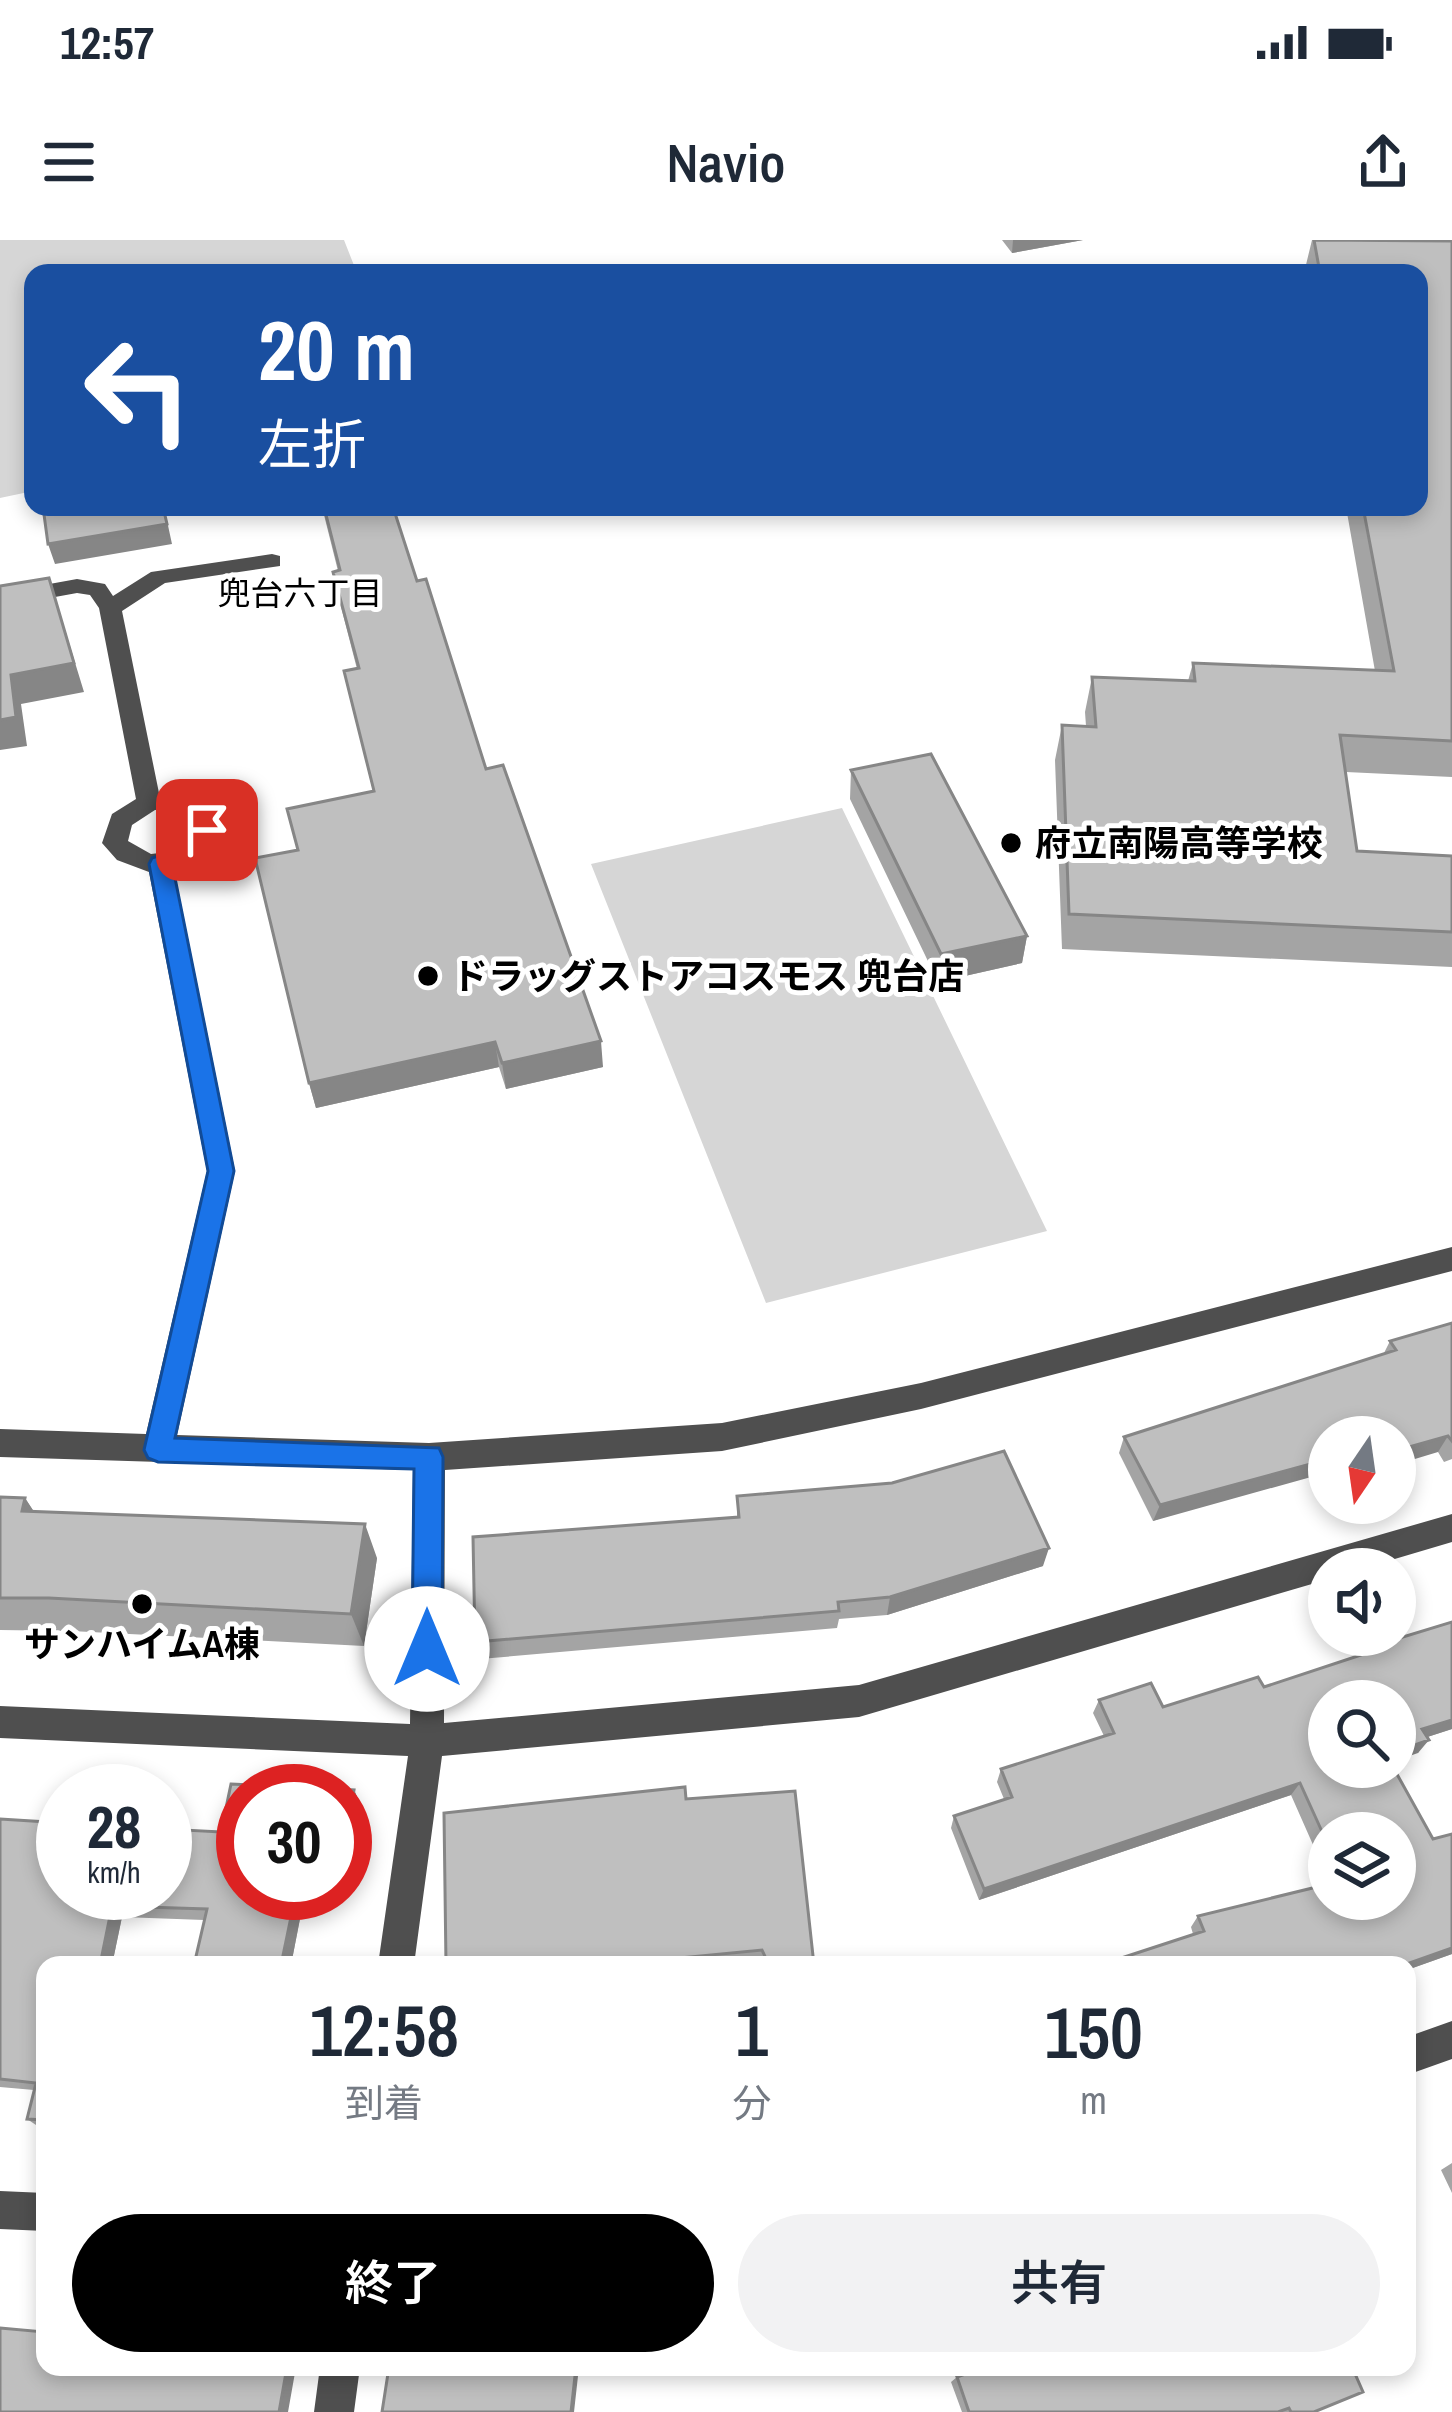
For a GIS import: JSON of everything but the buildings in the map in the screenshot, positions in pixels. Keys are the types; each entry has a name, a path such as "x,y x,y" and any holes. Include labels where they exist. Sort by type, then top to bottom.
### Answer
{"street":[{"path":"110,608 159,577 272,561"},
{"path":"0,599 77,586 97,589 110,608 149,802"},
{"path":"172,800 191,805 204,816 207,830 199,846 160,864 124,855 116,844 121,820 149,802 172,800"},
{"path":"158,1450 221,1171 160,864"},
{"path":"0,1443 429,1457 722,1437 920,1396 1452,1259"},
{"path":"397,1956 427,1741 429,1457"},
{"path":"0,1723 427,1741 859,1701 1452,1528"},
{"path":"1416,2053 1452,2040"},
{"path":"0,2210 36,2212"},
{"path":"334,2412 339,2376"}],"shaded area":[{"path":"0,240 344,240 353,264 24,264 24,493 0,498"},
{"path":"842,808 1047,1231 766,1303 591,864"}],"place":[{"name":"府立南陽高等学校","path":"1011,843"},
{"name":"ドラッグストアコスモス 兜台店","path":"428,976"},
{"name":"サンハイムA棟","path":"142,1604"}],"district":[{"name":"兜台六丁目","path":"300,593"}],"route":[{"path":"207,830 199,846 160,864 221,1171 158,1450 429,1457 427,1649"}]}
